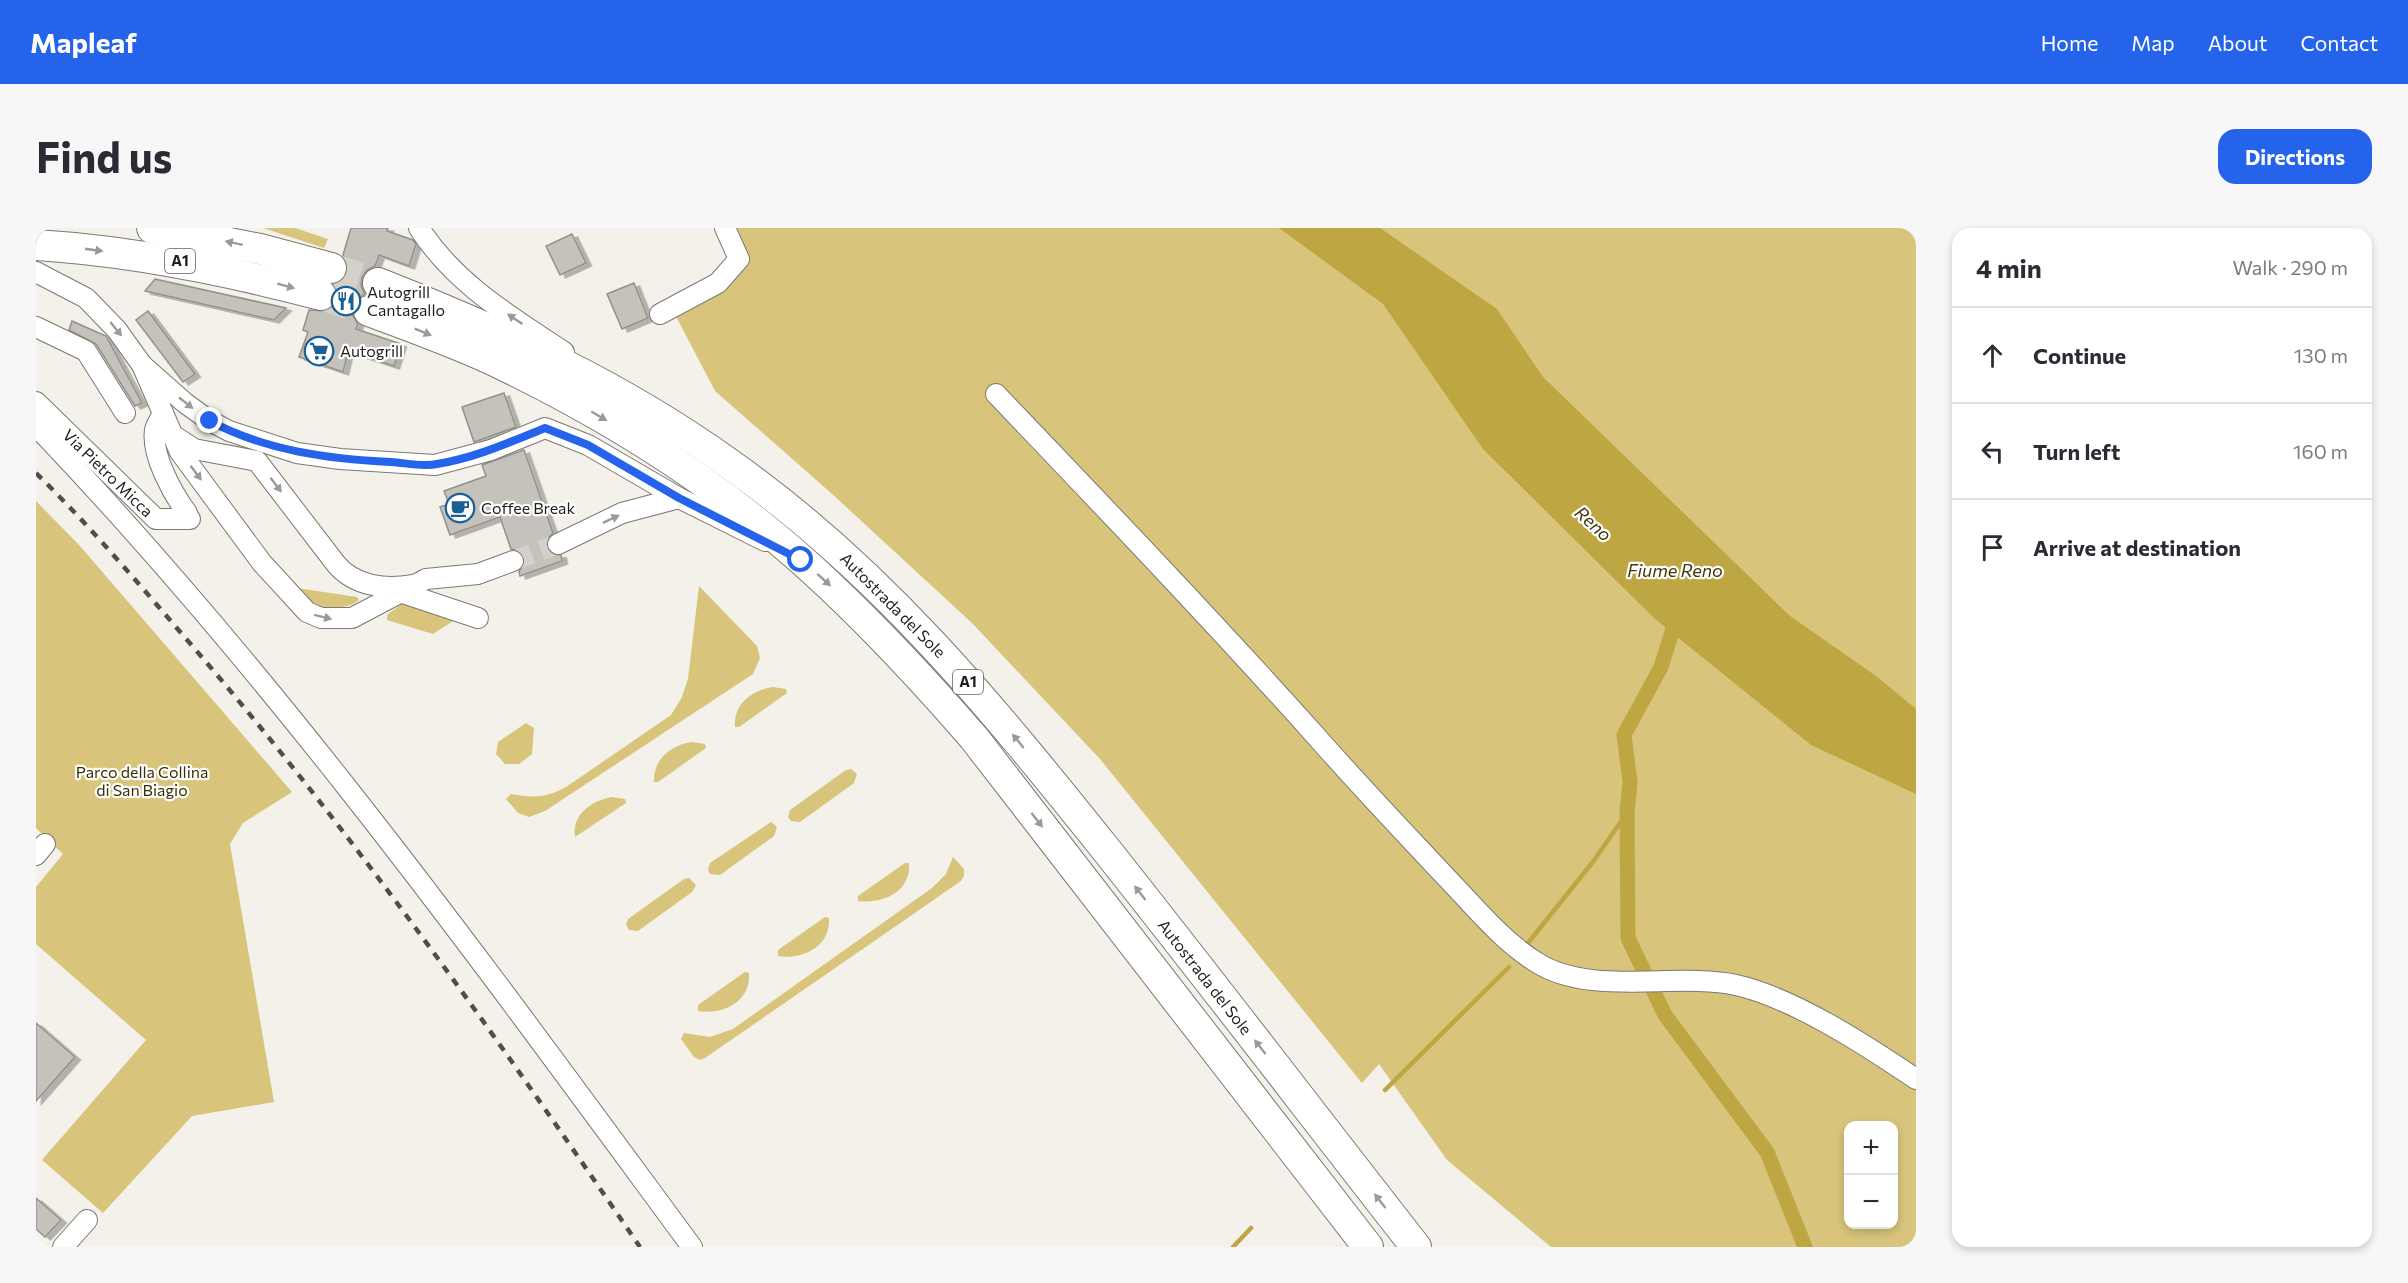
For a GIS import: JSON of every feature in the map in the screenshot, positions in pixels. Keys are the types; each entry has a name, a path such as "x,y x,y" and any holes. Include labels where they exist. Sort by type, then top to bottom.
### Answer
{"highway":[{"name":"A1","path":"36,245 177,261 326,282 260,249 152,228"},
{"name":"Autostrada del Sole","path":"378,283 525,343 651,410 780,501 858,567 932,640 1007,727 1416,1247"},
{"name":"Autostrada del Sole","path":"369,311 502,365 575,403 656,451 729,502 801,560 907,662 974,738 1368,1247"}],"street":[{"path":"419,228 430,244 476,293 651,410"},
{"path":"660,314 718,284 739,259 725,228"},
{"path":"36,272 86,298 117,330 142,365 180,452 262,563 306,612 321,618 351,618 426,579 478,574 513,561"},
{"path":"36,327 86,351 125,412"},
{"path":"142,365 185,403 210,421 229,431 297,453 340,459 435,465 491,450 545,428 588,445 679,498 801,560"},
{"path":"996,394 1211,619 1354,779 1497,929 1537,963 1577,978 1735,985 1777,999 1881,1056 1916,1079"},
{"name":"Via Pietro Micca","path":"36,402 156,519 188,516 171,491 158,453 155,430 163,413"},
{"path":"36,426 146,544 335,771 437,900 692,1247"},
{"path":"172,434 194,449 257,461 343,573 352,579 377,586 411,588 478,618"},
{"path":"558,544 622,513 679,498"},
{"path":"63,1247 87,1220"}],"green space":[{"path":"263,228 295,228 328,239 324,248"},
{"path":"714,228 1916,228 1916,1247 1551,1247 1447,1160 1379,1064 1362,1083 1100,759 972,623 831,493 715,391 669,303 733,267"},
{"name":"Parco della Collina di San Biagio","path":"36,501 80,546 292,792 243,823 230,844 274,1102 192,1116 103,1213 42,1160 146,1040 36,944 36,887 63,854 36,828"},
{"path":"699,586 757,646 760,658 753,674 545,811 529,817 518,813 506,799 511,794 540,796 559,791 671,715 681,699 688,679"},
{"path":"297,588 357,597 359,600 343,607 316,606"},
{"path":"404,602 453,619 453,621 433,634 387,620 387,615"},
{"path":"773,687 786,689 787,693 739,727 735,727 737,711 745,700 758,691"},
{"path":"526,723 534,728 532,754 519,764 505,764 496,754 498,742"},
{"path":"692,742 705,744 706,748 658,782 654,782 657,766 665,754 677,746"},
{"path":"851,769 857,774 854,783 800,822 791,821 788,817 790,810 846,770"},
{"path":"612,797 625,799 626,803 575,837 576,822 584,810 597,801"},
{"path":"771,822 777,827 774,836 720,875 710,874 708,870 710,863"},
{"path":"953,857 964,869 961,881 705,1058 700,1060 694,1057 681,1039 684,1033 710,1037 733,1029 932,888 946,874"},
{"path":"905,863 909,863 905,882 894,894 877,900 858,901 858,896"},
{"path":"689,878 696,885 692,892 638,931 629,930 626,924 628,919 684,879"},
{"path":"825,917 829,918 828,928 825,936 814,949 797,956 778,956 778,950"},
{"path":"745,972 749,973 745,992 734,1004 717,1011 698,1011 698,1005"}],"water":[{"name":"Fiume Reno","path":"1279,228 1380,228 1497,309 1543,377 1790,616 1876,676 1916,709 1916,794 1811,745 1655,619 1483,449 1383,304"}],"building":[{"name":"Autogrill Cantagallo","path":"351,228 388,228 387,231 413,240 416,244 409,266 379,255 375,266 367,270 362,277 361,286 365,294 358,298 353,306 352,314 358,324 356,329 401,344 394,366 348,351 343,372 299,357 308,332 303,330 309,310 326,311 338,300 334,285 343,281 347,273 348,264 343,255"},
{"path":"572,234 586,263 560,275 546,246"},
{"path":"155,279 286,308 274,320 145,291"},
{"path":"634,283 648,318 622,329 607,294"},
{"path":"148,311 195,374 183,382 136,320"},
{"path":"72,321 106,336 142,403 135,406 96,344 69,330"},
{"path":"504,393 516,427 474,442 462,407"},
{"path":"524,450 553,533 548,538 547,549 552,554 561,555 562,561 520,576 519,571 525,564 524,557 520,551 511,549 500,517 450,535 440,507 449,504 444,491 486,476 482,465"},
{"path":"36,1023 75,1057 36,1101"},
{"path":"36,1198 61,1220 45,1237 36,1229"}],"waterway":[{"path":"1678,613 1661,667 1624,735 1630,782 1627,813 1628,938 1665,1015 1767,1152 1805,1247"},
{"path":"1528,943 1592,863 1627,813"},
{"path":"1385,1090 1509,967"},
{"path":"1233,1247 1251,1228"}],"tunnel":[{"path":"331,268 378,283"},
{"path":"321,295 369,311"},
{"path":"513,561 558,544"}],"railway":[{"path":"36,473 95,534 151,598 249,713 308,787 478,1014 640,1247"}],"place":[{"name":"Autogrill Cantagallo","path":"346,301"},
{"name":"Autogrill","path":"319,351"},
{"name":"Coffee Break","path":"460,508"}],"route":[{"path":"210,421 229,431 297,453 340,459 435,465 491,450 545,428 588,445 679,498 801,560"}],"water label":[{"name":"Reno","path":"1593,524"}]}
